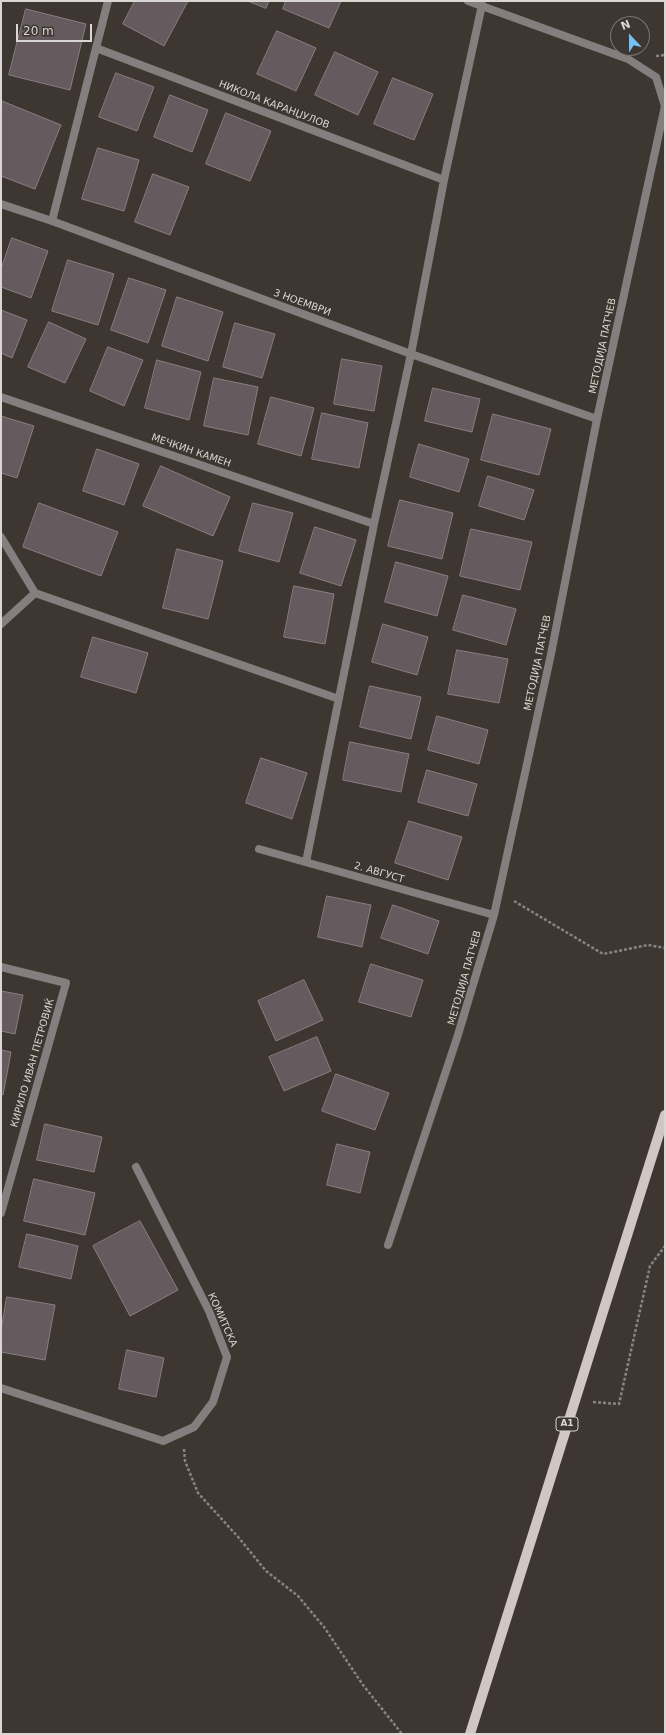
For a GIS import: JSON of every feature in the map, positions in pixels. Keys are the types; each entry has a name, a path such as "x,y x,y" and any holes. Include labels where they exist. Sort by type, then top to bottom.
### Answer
{"main road":[{"name":"A1","path":"470,1734 665,1115"}],"street":[{"path":"52,221 108,1"},
{"path":"306,862 374,524 411,354 444,180 482,5 468,1"},
{"name":"МЕТОДИJА ПАТЧЕВ","path":"388,1244 458,1038 494,915 551,654 597,419 665,106 656,77 628,59 482,5"},
{"name":"НИКОЛА КАРАНЏУЛОВ","path":"96,48 444,180"},
{"name":"3 НОЕМВРИ","path":"1,204 52,221 411,354 597,419"},
{"name":"МЕЧКИН КАМЕН","path":"1,397 374,524"},
{"path":"1,537 35,593 339,699"},
{"path":"1,624 35,593"},
{"name":"2. АВГУСТ","path":"259,849 494,915"},
{"name":"КИРИЛО ИВАН ПЕТРОВИЌ","path":"1,967 66,983 1,1213"},
{"name":"КОМИТСКА","path":"1,1388 163,1441 194,1427 213,1402 227,1356 208,1310 136,1167"}],"path":[{"path":"498,892 603,954 648,945 665,948"},
{"path":"575,1401 619,1404 650,1266 665,1246"},
{"path":"181,1433 186,1461 198,1493 239,1538 266,1571 298,1596 324,1627 363,1685 402,1734"}],"building":[{"path":"135,1 188,1 164,46 123,24"},
{"path":"248,1 269,1 266,8"},
{"path":"286,1 341,1 329,28 283,9"},
{"path":"26,9 86,24 70,90 9,75"},
{"path":"277,31 316,48 296,91 257,74"},
{"path":"335,52 378,72 358,115 315,95"},
{"path":"116,73 154,87 137,131 99,117"},
{"path":"393,78 433,94 414,140 374,124"},
{"path":"170,95 208,110 192,152 154,137"},
{"path":"2,101 61,125 35,189 1,176"},
{"path":"226,113 271,131 250,181 206,164"},
{"path":"98,148 139,160 124,211 82,199"},
{"path":"153,174 189,187 170,235 135,222"},
{"path":"12,238 48,251 31,298 1,287 1,269"},
{"path":"68,260 114,274 98,325 52,311"},
{"path":"129,278 166,290 148,343 111,330"},
{"path":"177,297 223,312 208,361 162,346"},
{"path":"1,310 27,320 12,358 1,353"},
{"path":"49,322 86,339 65,383 28,367"},
{"path":"235,323 275,334 262,378 223,367"},
{"path":"108,347 143,360 124,406 90,391"},
{"path":"342,359 382,366 374,411 334,404"},
{"path":"157,360 201,372 189,420 145,408"},
{"path":"214,378 258,387 248,435 204,426"},
{"path":"433,388 480,399 472,432 425,421"},
{"path":"271,397 314,408 301,456 258,444"},
{"path":"322,413 368,423 359,468 312,459"},
{"path":"493,414 551,429 539,475 481,460"},
{"path":"1,416 34,426 17,478 1,473"},
{"path":"419,444 469,459 459,492 410,477"},
{"path":"97,449 139,464 124,505 83,491"},
{"path":"161,466 230,497 213,536 143,506"},
{"path":"488,476 534,490 524,520 479,506"},
{"path":"400,500 453,513 442,559 388,546"},
{"path":"39,503 118,532 101,576 23,547"},
{"path":"253,503 293,513 279,562 239,551"},
{"path":"315,527 356,540 341,586 300,573"},
{"path":"471,529 532,542 520,590 460,576"},
{"path":"177,549 223,561 208,619 163,608"},
{"path":"396,562 448,576 437,616 385,602"},
{"path":"294,586 334,594 325,644 284,637"},
{"path":"463,595 516,609 506,645 453,630"},
{"path":"383,624 428,637 417,675 372,662"},
{"path":"93,637 148,653 136,693 81,677"},
{"path":"457,650 508,659 499,703 448,694"},
{"path":"370,686 421,697 411,739 360,727"},
{"path":"437,716 488,730 479,764 428,750"},
{"path":"350,742 409,754 401,792 343,780"},
{"path":"261,758 307,773 292,819 246,803"},
{"path":"427,770 477,784 468,816 418,802"},
{"path":"409,821 462,837 448,880 395,863"},
{"path":"327,896 371,905 362,947 318,937"},
{"path":"393,905 439,921 428,954 381,938"},
{"path":"371,964 423,980 411,1017 359,1002"},
{"path":"304,980 323,1020 276,1041 258,1001"},
{"path":"1,991 23,995 15,1034 1,1031"},
{"path":"317,1037 331,1071 284,1091 269,1057"},
{"path":"1,1050 11,1052 3,1095 1,1094"},
{"path":"336,1074 389,1093 375,1130 322,1111"},
{"path":"45,1124 102,1137 94,1172 37,1160"},
{"path":"337,1144 370,1152 360,1193 327,1185"},
{"path":"34,1179 95,1193 85,1235 24,1221"},
{"path":"140,1221 178,1290 130,1316 93,1246"},
{"path":"27,1234 78,1246 71,1279 19,1267"},
{"path":"7,1297 55,1305 45,1360 1,1352 1,1331"},
{"path":"127,1350 164,1358 156,1397 119,1389"}]}
